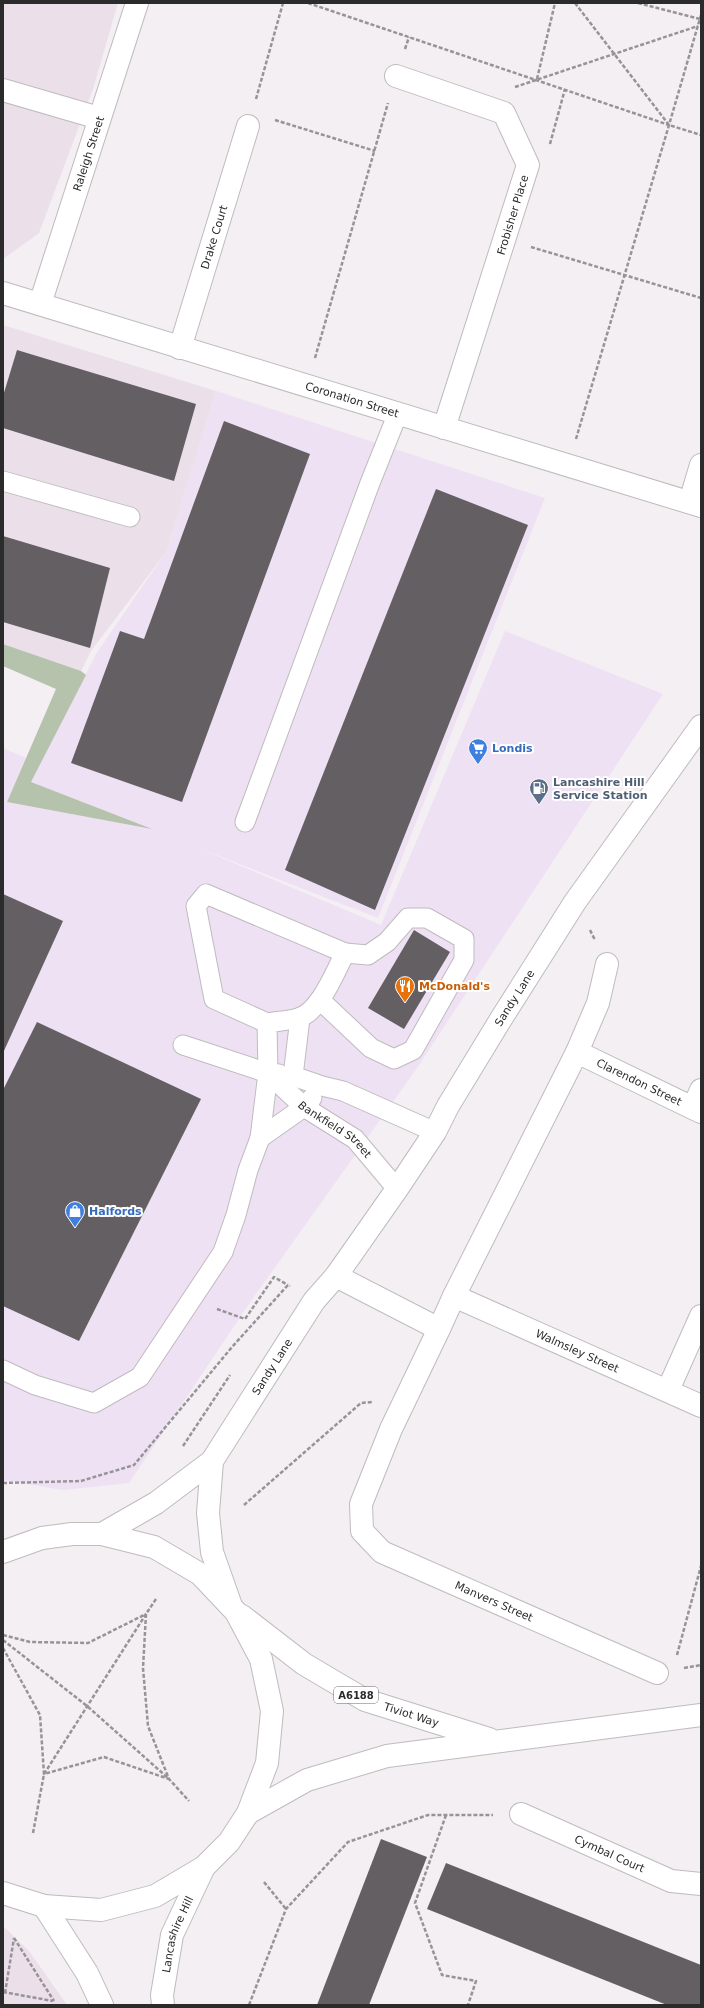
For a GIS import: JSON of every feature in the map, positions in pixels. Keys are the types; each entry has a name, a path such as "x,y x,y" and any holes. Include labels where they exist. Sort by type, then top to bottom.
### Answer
{"street":[{"name":"Raleigh Street","path":"40,304 137,3"},
{"name":"Frobisher Place","path":"396,76 504,113 528,165 506,240 444,428"},
{"path":"3,90 100,118"},
{"name":"Drake Court","path":"180,348 250,119"},
{"name":"Coronation Street","path":"3,293 696,504"},
{"path":"696,504 701,465"},
{"name":"Sandy Lane","path":"102,1534 156,1503 212,1461 314,1301 336,1276 435,1132 477,1059 575,902 701,726"},
{"path":"405,1398 440,1329 454,1296 577,1052 598,1003 606,964"},
{"name":"Clarendon Street","path":"577,1052 698,1103"},
{"path":"336,1276 440,1329"},
{"name":"Walmsley Street","path":"454,1296 701,1406"},
{"path":"668,1390 701,1316"},
{"name":"Manvers Street","path":"405,1398 361,1504 362,1531 382,1552 666,1668"},
{"name":"Sandy Lane","path":"212,1461 208,1513 212,1552 233,1608"},
{"path":"3,1537 42,1538 72,1534 102,1534 154,1547 200,1574 233,1608 261,1659 272,1711 267,1763 248,1813 229,1842 204,1867 156,1896 101,1910 44,1906 3,1893"},
{"path":"3,1552 42,1538"},
{"name":"Tiviot Way","path":"233,1608 304,1664 365,1700 494,1741"},
{"name":"Tiviot Way","path":"248,1813 307,1780 380,1758 494,1741 701,1715"},
{"name":"Cymbal Court","path":"521,1814 671,1881 701,1884"},
{"name":"Lancashire Hill","path":"163,2005 162,1995 172,1935 204,1867"},
{"path":"44,1906 86,1973 102,2005"}],"lane":[{"path":"244,822 370,483 398,413"},
{"path":"3,481 130,517"},
{"path":"320,1000 371,1048 394,1059 413,1050 464,960 464,940 427,918 408,918 387,942 368,955 345,953 206,894 196,906 214,998 267,1023 300,1018 320,1000 345,953"},
{"path":"293,1076 300,1018"},
{"path":"3,1370 35,1385 94,1403 140,1377 223,1252 236,1215 248,1170 260,1138 268,1073 267,1023"},
{"name":"Bankfield Street","path":"183,1045 268,1073 293,1076 322,1086"},
{"name":"Bankfield Street","path":"268,1073 304,1107 355,1139 397,1189"},
{"path":"260,1138 304,1107 322,1086 343,1091 435,1132"}],"path":[{"path":"282,3 250,119 375,151"},
{"path":"308,3 701,135"},
{"path":"537,79 555,3"},
{"path":"575,3 669,125"},
{"path":"568,465 701,17 638,3"},
{"path":"479,104 506,90 698,26"},
{"path":"307,386 396,76 409,36"},
{"path":"528,165 548,152 565,89"},
{"path":"506,240 701,298"},
{"path":"192,1300 245,1319 274,1277 314,1301"},
{"path":"276,1304 288,1285"},
{"path":"3,1484 81,1482 134,1465 232,1346 288,1285"},
{"path":"183,1447 231,1375"},
{"path":"244,1505 361,1403 405,1398"},
{"path":"666,1668 701,1566"},
{"path":"44,1774 156,1599"},
{"path":"3,1635 30,1642 88,1643 146,1614"},
{"path":"146,1614 143,1668 148,1726 169,1779"},
{"path":"3,1640 87,1706 169,1779 189,1801"},
{"path":"3,1648 40,1715 44,1774 33,1833"},
{"path":"44,1774 104,1757 169,1779"},
{"path":"249,2005 286,1909 348,1842 428,1815 521,1814"},
{"path":"446,1815 414,1903 442,1975 476,1981 468,2005"},
{"path":"264,1882 286,1909"},
{"path":"14,1938 54,2001 4,1992 9,1969 14,1938"}],"shaded area":[{"path":"3,3 118,3 93,89 39,233 3,259"},
{"path":"3,325 216,391 166,552 91,651 81,671 3,644"},
{"path":"216,391 545,498 378,918 196,847 381,925 505,631 663,694 415,1071 251,1301 129,1483 63,1490 3,1480 3,748 26,758 7,802 147,828 31,782 96,654 166,552"},
{"path":"3,1926 29,1951 67,2005 3,2005"}],"green space":[{"path":"3,644 81,671 86,675 31,782 152,829 7,802 56,689 3,666"}],"building":[{"path":"17,350 196,404 174,481 3,428 3,396"},
{"path":"224,421 310,454 182,802 71,763 120,631 144,639"},
{"path":"436,489 528,525 375,910 285,870"},
{"path":"3,536 110,568 90,648 3,622"},
{"path":"3,894 63,921 3,1053"},
{"path":"414,930 450,952 404,1029 368,1008"},
{"path":"37,1022 201,1099 79,1341 3,1306 3,1090"},
{"path":"381,1839 427,1857 369,2005 317,2005"},
{"path":"446,1863 701,1965 701,2005 667,2005 427,1909"}],"place":[{"name":"Londis","path":"478,765"},
{"name":"Lancashire Hill Service Station","path":"539,805"},
{"name":"McDonald's","path":"405,1003"},
{"name":"Halfords","path":"75,1228"}]}
